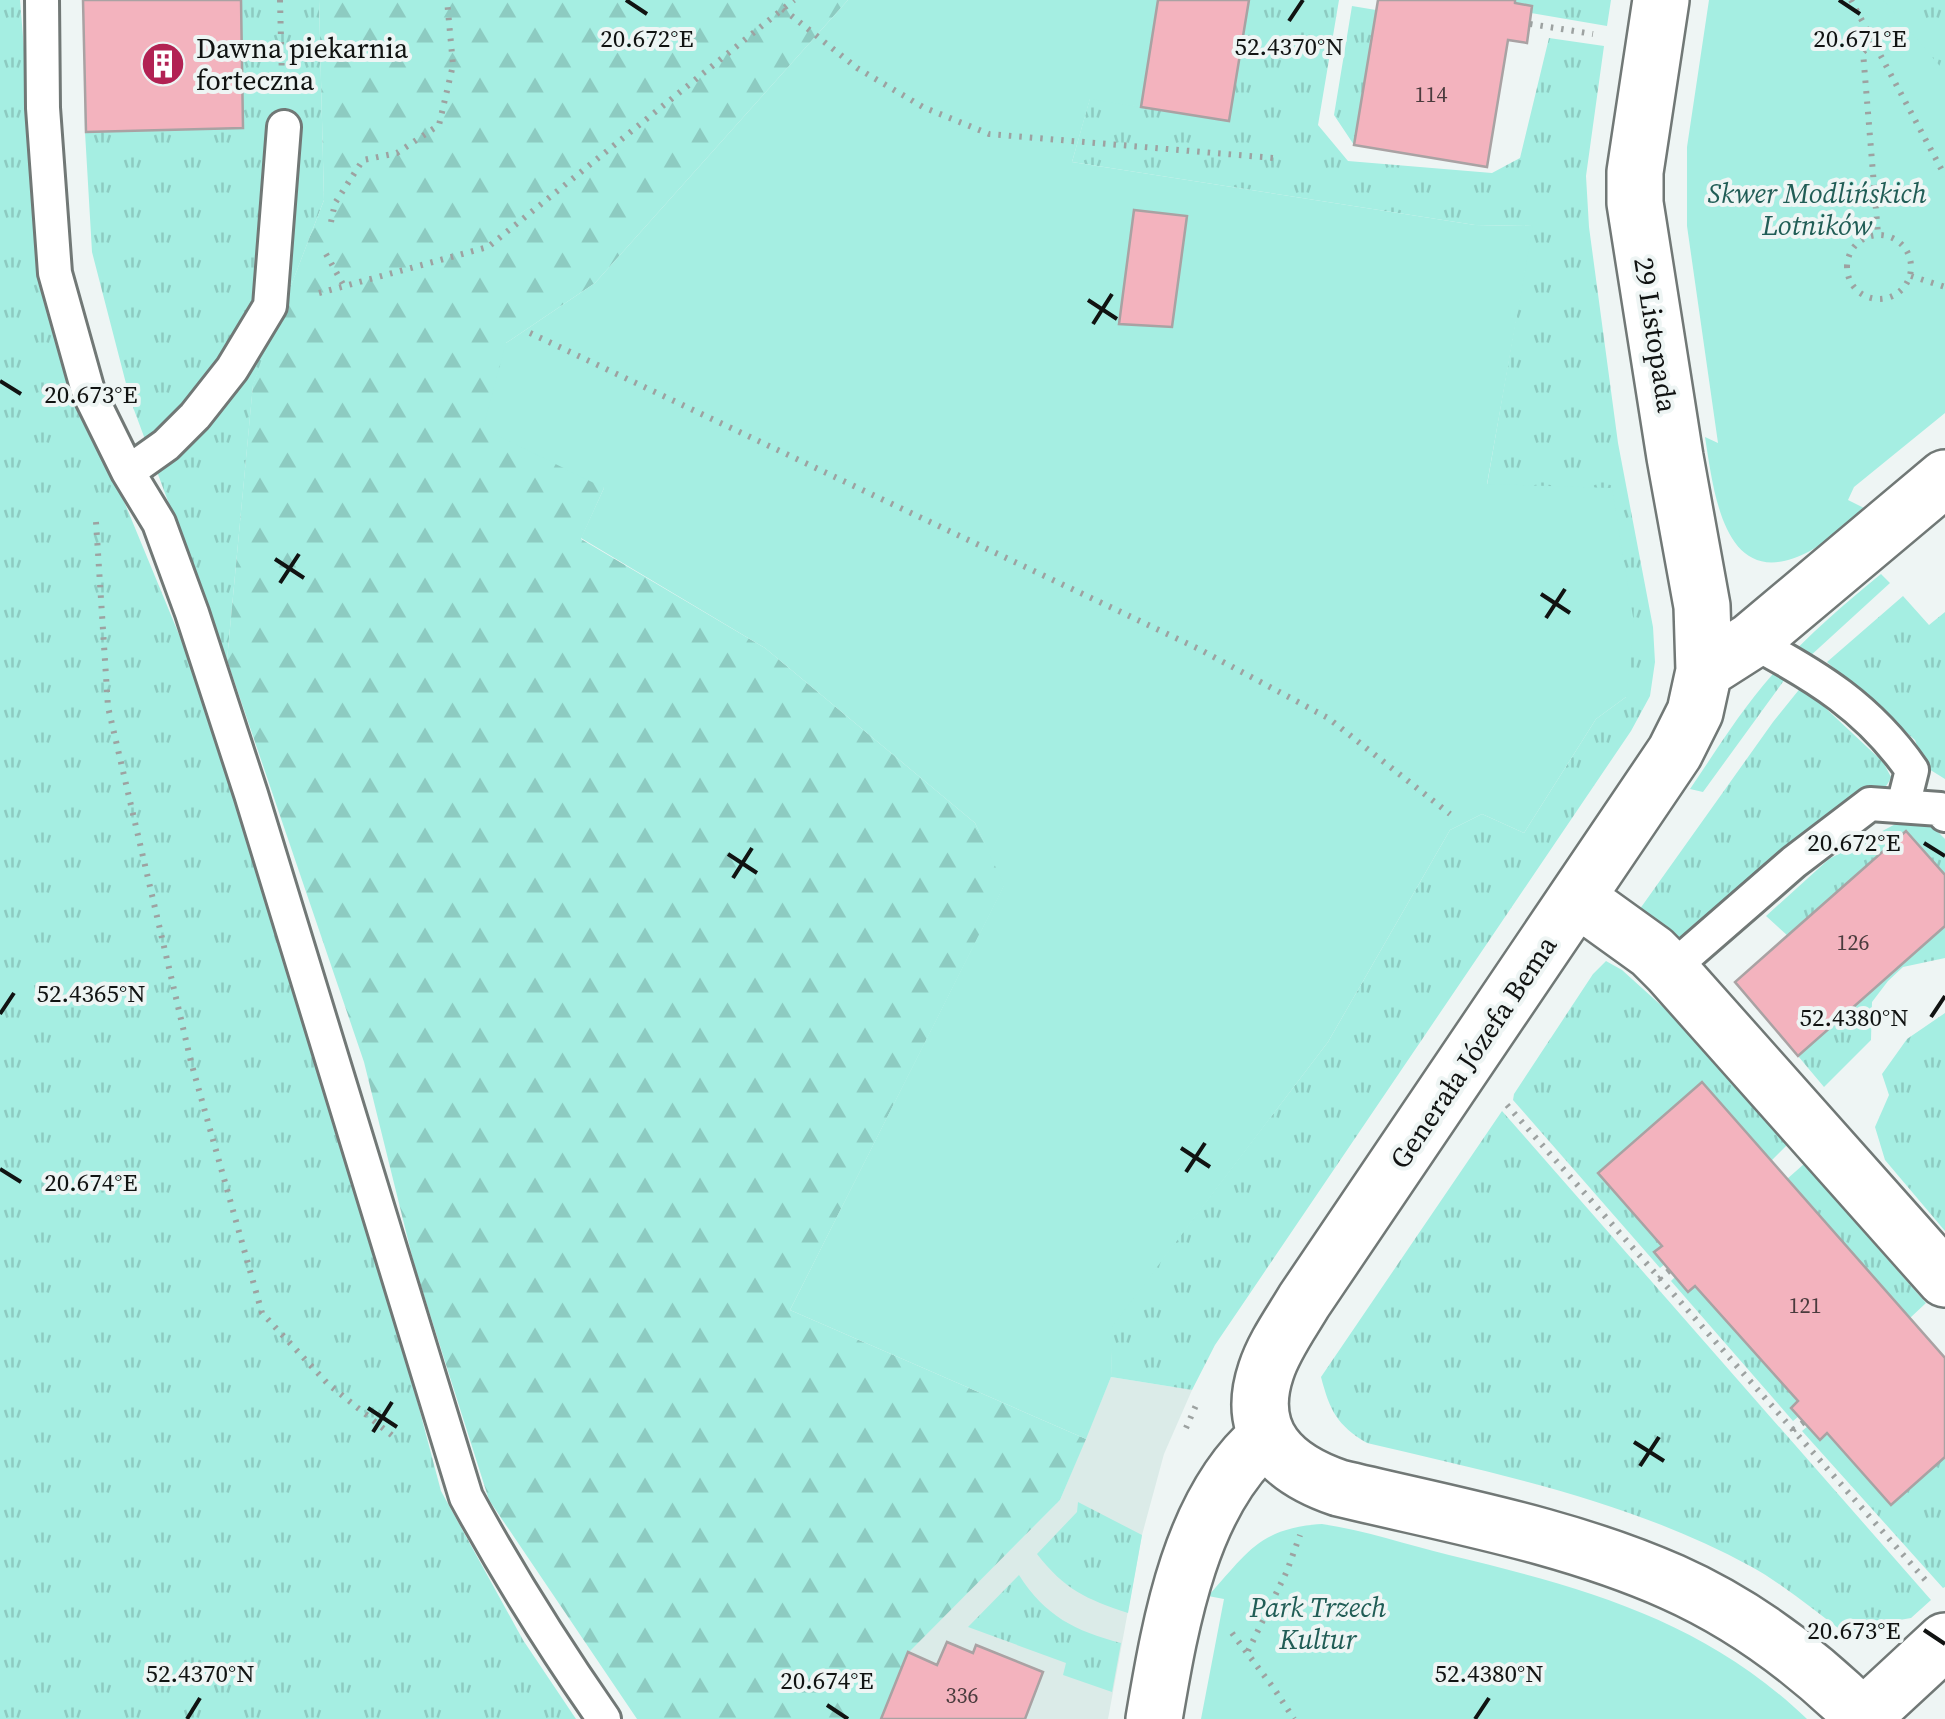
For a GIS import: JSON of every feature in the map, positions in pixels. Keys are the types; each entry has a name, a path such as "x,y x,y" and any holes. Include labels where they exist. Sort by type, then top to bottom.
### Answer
{"street":[{"name":"29 Listopada","path":"1661,0 1635,172 1635,203 1702,606 1704,670"},
{"path":"1704,670 1751,642 1945,478"},
{"name":"Generała Józefa Bema","path":"1266,1437 1260,1418 1260,1396 1266,1368 1279,1343 1676,752 1696,712 1704,670"},
{"path":"1577,898 1652,952 1670,970 1945,1280"},
{"path":"1154,1719 1184,1576 1232,1473 1266,1437 1291,1464 1318,1481 1588,1550 1674,1583 1759,1632 1822,1678 1864,1718 1945,1641"}],"lane":[{"path":"42,0 43,108 55,273 88,391 159,524 198,632 252,794 466,1497 504,1566 604,1719"},
{"path":"128,472 166,445 195,416 232,369 270,306 284,127"},
{"path":"1751,642 1807,670 1893,743 1912,770 1903,806"},
{"path":"1670,970 1794,862 1870,804 1940,809 1945,815"}],"path":[{"path":"280,0 284,127"},
{"path":"328,236 335,203 363,160 397,153 440,125 453,64 447,0"},
{"path":"270,306 488,247 794,0"},
{"path":"1851,0 1945,176"},
{"path":"783,9 856,68 923,107 989,134 1274,158"},
{"path":"1530,24 1597,35"},
{"path":"1873,42 1864,52 1878,234"},
{"path":"1878,234 1898,240 1910,256 1911,276 1900,293 1880,300 1860,295 1848,279 1847,258 1858,241 1878,234"},
{"path":"325,252 344,286"},
{"path":"1911,276 1945,288"},
{"path":"530,333 1197,648 1328,718 1450,814"},
{"path":"96,515 108,707 191,1062 262,1313 328,1384 466,1497"},
{"path":"1503,1101 1930,1585"},
{"path":"1660,1279 1670,1270"},
{"path":"1793,1430 1804,1422"},
{"path":"1247,1652 1287,1571 1306,1520"},
{"path":"1176,1603 1220,1618 1294,1719"}],"shaded area":[{"path":"1111,1377 1192,1390 1164,1454 1142,1535 1108,1719 881,1719 908,1652 1060,1500"}],"green space":[{"path":"0,0 20,0 43,282 90,419 185,649 276,918 365,1204 441,1491 523,1640 576,1719 0,1719"},
{"path":"83,0 319,0 324,200 253,385 227,660 130,399 92,252"},
{"path":"319,0 848,0 595,283 506,343 604,488 581,539 765,648 975,823 1005,884 790,1310 1086,1439 1060,1500 908,1653 881,1719 637,1719 489,1500 414,1264 364,1062 227,660 253,384 324,200"},
{"path":"848,0 1158,0 1141,107 1090,99 1072,162 1475,225 1533,226 1487,484 1612,488 1634,623 1626,697 1596,719 1524,833 1482,814 1450,830 1328,1042 1113,1325 1111,1377 1086,1439 790,1310 1004,885 975,823 765,648 581,538 604,488 483,428 506,343 595,283"},
{"path":"1249,0 1339,0 1318,125 1348,161 1492,173 1520,158 1549,38 1604,46 1586,176 1589,227 1618,443 1653,627 1655,662 1650,696 1631,731 1215,1345 1192,1390 1111,1377 1112,1325 1328,1042 1450,830 1482,814 1524,833 1596,719 1626,697 1487,485 1532,226 1475,225 1072,162 1090,98 1229,121"},
{"path":"1515,0 1611,0 1607,26 1531,13 1532,6"},
{"name":"Skwer Modlińskich Lotników","path":"1709,0 1883,0 1945,72 1945,413 1854,487 1848,500 1864,508 1817,547 1781,562 1759,560 1741,550 1729,532 1713,485 1705,437 1718,443 1687,226 1687,147"},
{"path":"1860,0 1945,0 1945,159"},
{"path":"1352,6 1376,10 1354,145 1334,115"},
{"path":"1881,574 1890,583 1785,679 1703,792 1690,789 1772,675"},
{"path":"1903,596 1929,625 1945,612 1945,779 1924,766 1915,740 1827,662"},
{"path":"1802,686 1883,762 1891,777 1881,792 1853,798 1733,892 1685,948 1637,913"},
{"path":"1907,818 1928,822 1945,839 1945,875 1788,936 1766,916 1829,859"},
{"path":"1945,926 1945,958 1903,967 1888,981 1872,1002 1871,1040 1824,1087 1798,1056"},
{"path":"1606,961 1622,970 1674,1017 1787,1145 1771,1161 1599,1174 1662,1246 1654,1252 1665,1264 1660,1268 1513,1100 1593,974"},
{"path":"1945,1013 1945,1231 1885,1160 1875,1127 1889,1095 1882,1074 1907,1039"},
{"path":"1502,1111 1931,1600 1911,1618 1894,1621 1872,1637 1850,1637 1788,1590 1705,1543 1563,1492 1367,1443 1342,1423 1321,1377"},
{"path":"1804,1164 1926,1303 1910,1318 1787,1179"},
{"path":"1675,1277 1695,1286 1798,1401 1791,1408 1799,1416 1793,1421 1671,1281"},
{"path":"1808,1426 1820,1440 1827,1433 1890,1504 1945,1457 1945,1587 1802,1431"},
{"path":"1078,1502 1142,1535 1128,1613 1077,1592 1037,1554 1077,1512"},
{"name":"Park Trzech Kultur","path":"1322,1524 1548,1580 1640,1612 1726,1656 1807,1719 1201,1719 1224,1599 1208,1596 1256,1545 1283,1531"},
{"path":"1019,1575 1039,1601 1062,1620 1121,1643 1112,1692 1063,1675 1066,1663 968,1627"}],"building":[{"name":"Dawna piekarnia forteczna","path":"83,0 241,0 243,128 86,132"},
{"path":"1158,0 1249,0 1229,121 1141,107"},
{"path":"1378,0 1515,0 1532,6 1527,43 1508,40 1487,167 1354,145"},
{"path":"1134,210 1187,216 1172,327 1119,324"},
{"path":"1906,831 1945,875 1945,926 1798,1056 1735,982"},
{"path":"1702,1082 1945,1358 1945,1457 1891,1505 1827,1433 1820,1440 1791,1408 1798,1401 1695,1286 1688,1292 1654,1252 1662,1246 1598,1173"},
{"path":"947,1642 973,1653 976,1645 1043,1672 1025,1719 881,1719 908,1652 937,1665"}],"place":[{"name":"Dawna piekarnia forteczna","path":"163,64"}]}
